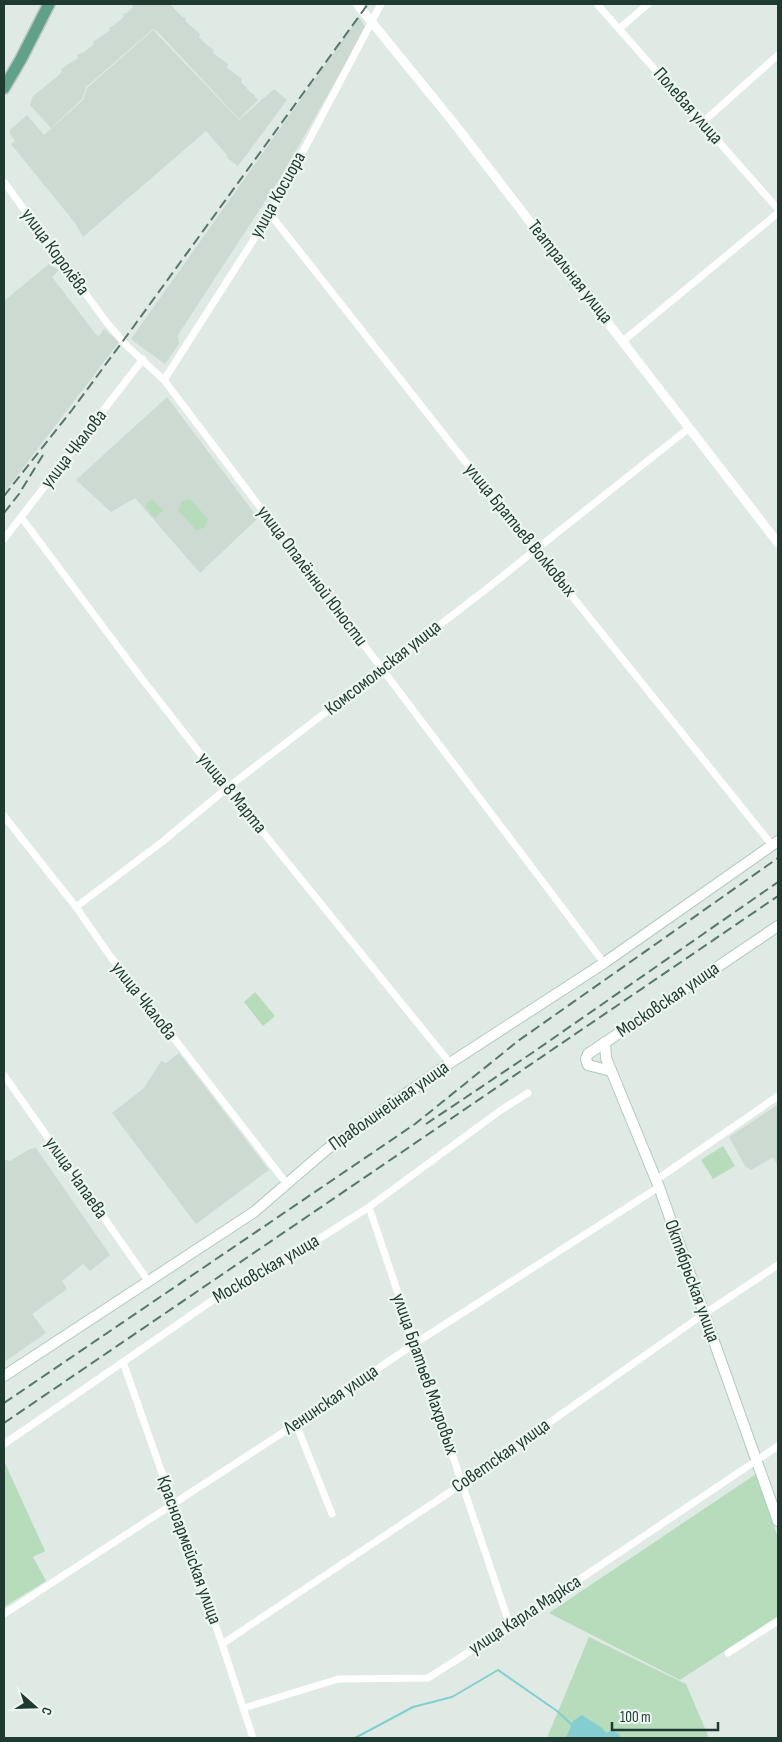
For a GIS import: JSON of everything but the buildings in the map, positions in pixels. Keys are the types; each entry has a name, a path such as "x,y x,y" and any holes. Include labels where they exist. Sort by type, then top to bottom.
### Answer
{"main road":[{"path":"4,88 49,4"},
{"name":"Праволинейная улица","path":"4,1376 254,1212 326,1150 450,1063 604,963 775,843"},
{"name":"Московская улица","path":"611,1071 591,1066 586,1059 588,1054 778,926"},
{"name":"Октябрьская улица","path":"605,1042 606,1058 657,1183 778,1521"}],"street":[{"name":"Театральная улица","path":"357,4 453,122 778,543"},
{"name":"улица Косиора","path":"164,380 270,214 382,4"},
{"name":"Полевая улица","path":"597,4 778,208"},
{"path":"620,28 648,4"},
{"path":"703,122 778,56"},
{"name":"улица Королёва","path":"4,182 107,323 128,347 143,359"},
{"path":"623,341 778,213"},
{"name":"улица Братьев Волковых","path":"270,214 536,550 775,843"},
{"name":"улица Опалённой Юности","path":"143,359 164,380 604,963"},
{"name":"улица Чкалова","path":"4,539 143,359"},
{"name":"Комсомольская улица","path":"76,907 536,550 689,428"},
{"name":"улица 8 Марта","path":"21,517 139,675 227,788 450,1063"},
{"name":"улица Чкалова","path":"5,821 76,907 110,956 286,1184"},
{"name":"улица Чапаева","path":"4,1075 149,1282"},
{"name":"Московская улица","path":"4,1444 245,1278 281,1263 369,1207 501,1110 528,1093"},
{"name":"Ленинская улица","path":"4,1614 296,1424 657,1183 778,1096"},
{"name":"улица Братьев Махровых","path":"369,1207 510,1626"},
{"name":"Советская улица","path":"222,1644 462,1484 704,1314 778,1265"},
{"name":"Красноармейская улица","path":"123,1362 254,1738"},
{"path":"296,1424 332,1514"},
{"name":"улица Карла Маркса","path":"244,1708 338,1679 428,1678 510,1626 778,1446"},
{"path":"728,1653 778,1621"}],"shaded area":[{"path":"131,4 170,4 181,16 186,18 185,21 200,34 199,37 214,50 213,53 228,64 227,68 242,79 241,82 258,100 239,119 159,33 153,29 86,87 82,99 51,128 30,105 33,96 58,76 62,71 61,69 78,58 77,55 94,44 93,42 124,17 123,14 133,7"},
{"path":"359,17 366,28 279,180 178,335 179,344 165,364 131,339"},
{"path":"153,30 239,120 274,89 287,100 238,166 226,157 227,155 206,131 83,237 75,223 11,144 15,141 10,134 10,130 27,115 44,135 83,100 87,88"},
{"path":"49,264 59,270 52,277 98,337 104,329 119,342 4,493 4,301"},
{"path":"167,397 258,518 200,573 135,498 111,512 76,480"},
{"path":"179,1053 269,1170 196,1224 112,1113 144,1088 161,1061 166,1063"},
{"path":"777,1105 778,1166 773,1157 751,1170 745,1166 729,1137"},
{"path":"36,1148 110,1255 90,1271 83,1264 62,1281 67,1289 32,1314 46,1333 4,1362 4,1159 10,1161 30,1149"}],"green space":[{"path":"152,499 163,511 155,518 145,506"},
{"path":"190,499 208,519 204,528 196,530 178,510 182,501"},
{"path":"255,992 275,1016 263,1026 244,1002"},
{"path":"723,1146 735,1166 713,1179 701,1160"},
{"path":"4,1461 45,1551 33,1557 46,1581 4,1607"},
{"path":"756,1474 778,1538 778,1616 680,1680 549,1613"},
{"path":"589,1637 686,1684 709,1738 547,1738"}],"water":[{"path":"582,1715 602,1728 606,1733 611,1731 619,1734 620,1738 566,1738 573,1721"}],"waterway":[{"path":"355,1738 413,1707 452,1697 498,1670 557,1711 572,1725"}],"railway":[{"path":"4,496 72,410 368,4"},
{"path":"4,513 19,494 43,455"},
{"path":"4,1403 415,1124 518,1041 778,858"},
{"path":"426,1124 532,1053 778,882"},
{"path":"4,1423 778,896"}]}
